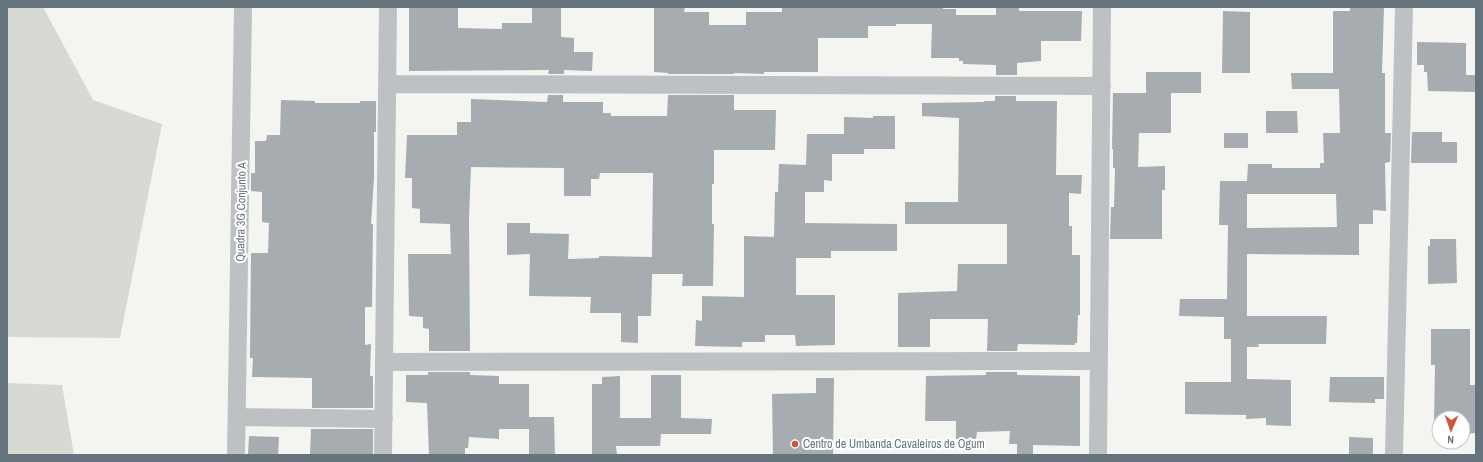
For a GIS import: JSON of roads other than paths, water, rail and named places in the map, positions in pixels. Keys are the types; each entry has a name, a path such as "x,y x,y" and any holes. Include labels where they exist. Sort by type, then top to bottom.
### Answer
{"street":[{"name":"Quadra 3G Conjunto A","path":"236,455 244,7"},
{"path":"383,455 388,7"},
{"path":"1098,455 1102,7"},
{"path":"1394,455 1404,7"},
{"path":"387,84 1102,86"},
{"path":"384,362 1099,361"},
{"path":"237,417 384,419"}],"place":[{"name":"Centro de Umbanda Cavaleiros de Ogum","path":"795,444"}]}
